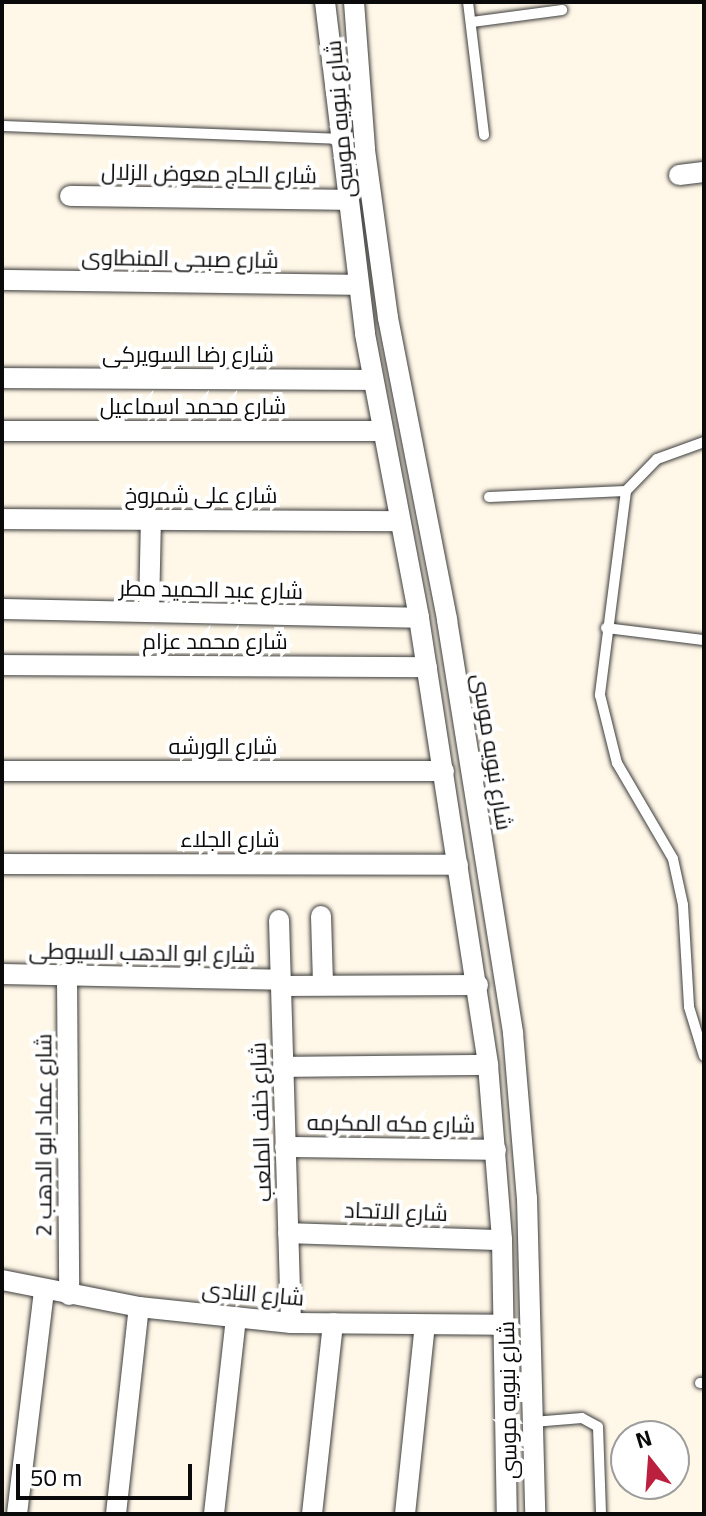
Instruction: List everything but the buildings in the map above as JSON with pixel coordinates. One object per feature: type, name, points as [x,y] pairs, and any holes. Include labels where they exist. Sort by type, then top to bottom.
[{"type":"street","name":"شارع نبويه موسى","points":[[325,2],[338,139],[358,285],[419,618],[488,1065],[502,1240],[507,1514]]},
{"type":"street","name":"شارع نبويه موسى","points":[[354,2],[365,150],[388,318],[447,620],[513,1033],[527,1198],[535,1514]]},
{"type":"street","points":[[679,175],[704,172]]},
{"type":"street","name":"شارع الحاج معوض الزلال","points":[[70,196],[346,200]]},
{"type":"street","name":"شارع صبحى المنطاوى","points":[[2,280],[358,285]]},
{"type":"street","name":"شارع رضا السويركى","points":[[2,378],[373,380]]},
{"type":"street","name":"شارع محمد اسماعيل","points":[[2,431],[383,431]]},
{"type":"street","name":"شارع على شمروخ","points":[[2,519],[400,521]]},
{"type":"street","points":[[149,612],[151,519]]},
{"type":"street","name":"شارع عبد الحميد مطر","points":[[2,609],[419,618]]},
{"type":"street","name":"شارع محمد عزام","points":[[2,665],[427,667]]},
{"type":"street","name":"شارع الورشه","points":[[2,771],[444,771]]},
{"type":"street","name":"شارع الجلاء","points":[[2,864],[458,865]]},
{"type":"street","points":[[321,916],[323,985]]},
{"type":"street","name":"شارع خلف الملعب","points":[[279,920],[291,1323]]},
{"type":"street","name":"شارع ابو الدهب السيوطى","points":[[2,974],[323,985],[478,985]]},
{"type":"street","name":"شارع عماد ابو الدهب 2","points":[[67,975],[69,1295]]},
{"type":"street","points":[[283,1067],[488,1065]]},
{"type":"street","name":"شارع مكه المكرمه","points":[[285,1147],[496,1150]]},
{"type":"street","name":"شارع الاتحاد","points":[[288,1233],[502,1240]]},
{"type":"street","name":"شارع النادى","points":[[2,1280],[139,1307],[291,1323],[504,1325]]},
{"type":"street","points":[[17,1514],[44,1290]]},
{"type":"street","points":[[116,1514],[139,1307]]},
{"type":"street","points":[[214,1514],[236,1317]]},
{"type":"street","points":[[312,1514],[333,1323]]},
{"type":"street","points":[[405,1514],[425,1325]]},
{"type":"lane","points":[[468,2],[472,22],[475,95],[484,135]]},
{"type":"lane","points":[[472,22],[562,10]]},
{"type":"lane","points":[[2,126],[338,139]]},
{"type":"lane","points":[[704,442],[657,459],[626,491],[600,670],[604,720],[617,763],[673,859],[683,905],[689,1007],[704,1056]]},
{"type":"lane","points":[[489,497],[626,491]]},
{"type":"lane","points":[[606,628],[704,640]]},
{"type":"lane","points":[[533,1422],[582,1418],[598,1427],[601,1514]]}]
